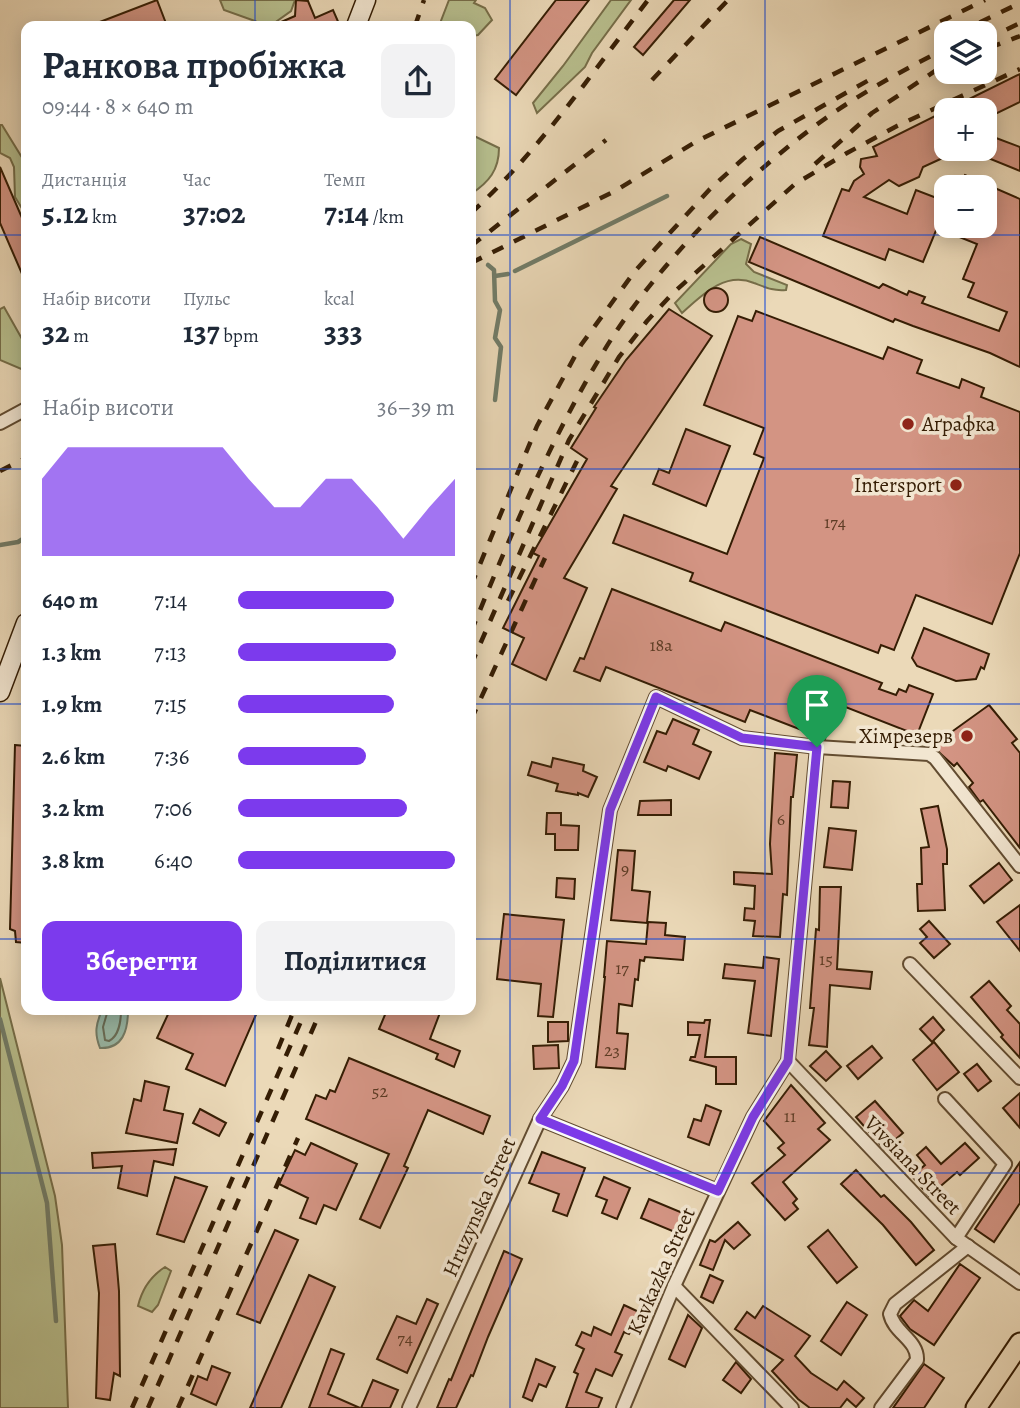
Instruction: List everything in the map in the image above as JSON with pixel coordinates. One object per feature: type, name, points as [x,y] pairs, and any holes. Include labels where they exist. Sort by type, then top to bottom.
[{"type":"main road","points":[[976,1408],[1020,1343]]},
{"type":"street","points":[[358,21],[366,0]]},
{"type":"street","points":[[0,423],[21,412]]},
{"type":"street","points":[[0,692],[21,636]]},
{"type":"street","name":"Hruzynska Street","points":[[409,1408],[540,1119],[562,1086],[574,1061],[610,810],[656,697],[742,738],[817,747]]},
{"type":"street","points":[[817,747],[929,754],[935,758],[1020,866]]},
{"type":"street","name":"Kavkazka Street","points":[[623,1408],[674,1286],[753,1117],[788,1061],[817,747]]},
{"type":"street","points":[[910,964],[1020,1078]]},
{"type":"street","name":"Vivsiana Street","points":[[788,1061],[956,1238],[1020,1283]]},
{"type":"street","points":[[945,1099],[1004,1164],[956,1238]]},
{"type":"street","points":[[540,1119],[718,1191]]},
{"type":"street","points":[[881,1408],[916,1360],[915,1347],[892,1324],[890,1314],[895,1304],[968,1246]]},
{"type":"street","points":[[674,1286],[792,1408]]},
{"type":"green space","points":[[220,0],[295,0],[291,11],[277,21],[255,21],[224,10]]},
{"type":"green space","points":[[449,0],[476,0],[474,3],[485,8],[492,20],[476,35],[476,21],[441,21]]},
{"type":"green space","points":[[611,0],[631,0],[592,53],[585,67],[537,113],[533,103]]},
{"type":"green space","points":[[2,125],[21,156],[21,207],[15,197],[14,167],[10,158],[0,153]]},
{"type":"green space","points":[[476,137],[499,148],[492,175],[476,190]]},
{"type":"green space","points":[[741,239],[751,244],[746,264],[754,272],[787,285],[786,290],[733,280],[715,287],[682,313],[675,303],[731,244]]},
{"type":"green space","points":[[4,307],[21,337],[21,369],[0,360],[0,309]]},
{"type":"green space","points":[[0,978],[55,1196],[62,1245],[68,1408],[0,1408]]},
{"type":"green space","points":[[165,1267],[171,1271],[158,1305],[152,1312],[138,1306],[148,1284],[155,1274]]},
{"type":"water","points":[[100,1015],[128,1015],[123,1037],[119,1042],[100,1048],[96,1029]]},
{"type":"building","points":[[157,0],[165,21],[102,21]]},
{"type":"building","points":[[296,0],[308,1],[315,18],[333,10],[338,21],[284,21],[295,16]]},
{"type":"building","points":[[556,0],[589,0],[516,95],[495,79]]},
{"type":"building","points":[[674,0],[690,0],[643,55],[634,47]]},
{"type":"building","points":[[1020,74],[1020,102],[997,113],[997,98],[971,98]]},
{"type":"building","points":[[934,116],[936,161],[923,167],[919,177],[899,186],[889,180],[864,197],[907,214],[916,190],[934,197],[934,235],[923,262],[889,249],[885,260],[823,236],[842,189],[849,191],[854,181],[864,174],[860,167],[861,159],[877,156],[873,147]]},
{"type":"building","points":[[997,138],[1020,147],[1020,171],[995,161]]},
{"type":"building","points":[[0,167],[21,215],[21,271],[0,223]]},
{"type":"building","points":[[997,189],[1020,199],[1020,367],[990,353],[895,319],[893,322],[749,262],[760,237],[879,288],[883,284],[907,295],[909,291],[925,297],[922,303],[999,331],[1007,312],[968,297],[974,283],[963,279],[977,244],[962,238],[997,238]]},
{"type":"building","points":[[716,288],[727,295],[728,300],[721,311],[716,312],[705,305],[704,300],[711,289]]},
{"type":"building","points":[[669,309],[712,336],[611,486],[617,489],[564,578],[587,588],[546,680],[512,664],[524,638],[503,628],[539,556],[533,553],[587,459],[571,448],[596,408],[594,407],[626,360]]},
{"type":"building","points":[[756,311],[883,359],[888,347],[922,360],[917,373],[959,388],[962,379],[984,388],[981,397],[1020,412],[1020,553],[992,624],[916,595],[894,650],[881,645],[878,653],[690,581],[693,573],[613,543],[624,515],[727,554],[764,458],[754,454],[764,428],[704,405],[738,316],[752,321]]},
{"type":"building","points":[[686,429],[730,446],[706,506],[653,484],[659,469],[669,473]]},
{"type":"building","points":[[612,589],[721,631],[725,622],[882,683],[879,689],[896,695],[899,689],[906,692],[909,685],[933,694],[917,735],[838,704],[825,739],[750,710],[745,722],[606,667],[600,681],[574,671],[580,658],[584,659]]},
{"type":"building","points":[[924,628],[989,654],[984,669],[981,667],[976,679],[956,681],[917,666],[912,658]]},
{"type":"building","points":[[989,705],[1017,739],[1012,743],[1020,753],[1020,848],[983,800],[980,802],[969,787],[973,783],[957,763],[954,766],[932,746]]},
{"type":"building","points":[[673,719],[699,730],[693,744],[711,752],[699,779],[668,766],[666,771],[644,762],[657,731],[666,734]]},
{"type":"building","points":[[15,745],[21,746],[21,942],[16,942],[15,931],[10,929]]},
{"type":"building","points":[[775,753],[797,755],[791,797],[787,895],[783,894],[780,937],[753,936],[755,921],[744,920],[745,908],[754,909],[755,886],[734,884],[734,872],[772,874],[770,844]]},
{"type":"building","points":[[553,758],[584,765],[583,771],[597,777],[588,797],[556,791],[558,784],[528,775],[532,762],[551,767]]},
{"type":"building","points":[[833,781],[850,782],[848,808],[831,807]]},
{"type":"building","points":[[671,800],[671,815],[638,815],[640,801]]},
{"type":"building","points":[[938,806],[947,849],[947,864],[943,864],[945,910],[918,911],[917,884],[922,884],[921,848],[929,847],[921,809]]},
{"type":"building","points":[[547,813],[561,813],[561,825],[579,826],[578,850],[555,850],[555,834],[546,834]]},
{"type":"building","points":[[829,828],[856,831],[852,870],[824,867]]},
{"type":"building","points":[[618,850],[635,851],[632,890],[650,892],[647,923],[611,920]]},
{"type":"building","points":[[999,863],[1012,880],[984,903],[970,886]]},
{"type":"building","points":[[557,878],[575,879],[574,899],[556,897]]},
{"type":"building","points":[[820,887],[841,887],[837,969],[872,972],[870,989],[830,985],[827,1047],[809,1045],[814,1008],[810,1008],[816,929],[819,930]]},
{"type":"building","points":[[1020,905],[1020,951],[997,922]]},
{"type":"building","points":[[504,914],[564,920],[553,1017],[538,1016],[541,984],[497,979]]},
{"type":"building","points":[[929,921],[950,944],[934,958],[920,943],[927,937],[920,929]]},
{"type":"building","points":[[648,922],[666,923],[665,935],[685,937],[683,960],[645,957],[644,961],[640,960],[632,1006],[619,1004],[617,1033],[628,1034],[625,1069],[596,1067],[607,941],[646,944]]},
{"type":"building","points":[[764,957],[779,959],[771,1036],[748,1033],[755,981],[723,978],[725,964],[763,968]]},
{"type":"building","points":[[989,981],[1011,1006],[1007,1010],[1020,1024],[1020,1058],[971,997]]},
{"type":"building","points":[[168,1015],[256,1015],[225,1086],[186,1069],[193,1054],[157,1038]]},
{"type":"building","points":[[385,1015],[439,1015],[430,1039],[460,1051],[454,1067],[436,1059],[438,1054],[379,1029]]},
{"type":"building","points":[[933,1017],[944,1030],[932,1042],[920,1029]]},
{"type":"building","points":[[705,1020],[710,1020],[705,1057],[736,1057],[736,1084],[716,1084],[716,1067],[690,1060],[695,1057],[700,1035],[688,1035],[688,1022],[704,1023]]},
{"type":"building","points":[[548,1022],[568,1022],[568,1041],[548,1042]]},
{"type":"building","points":[[934,1042],[959,1072],[937,1090],[913,1060]]},
{"type":"building","points":[[558,1045],[559,1068],[534,1069],[533,1046]]},
{"type":"building","points":[[872,1046],[882,1058],[858,1079],[847,1066]]},
{"type":"building","points":[[826,1051],[841,1067],[826,1081],[810,1066]]},
{"type":"building","points":[[349,1058],[490,1116],[483,1134],[428,1110],[404,1166],[408,1168],[380,1228],[360,1219],[389,1154],[306,1119],[316,1095],[326,1099],[330,1090],[335,1092]]},
{"type":"building","points":[[977,1064],[991,1081],[978,1091],[964,1074]]},
{"type":"building","points":[[145,1081],[169,1087],[164,1110],[183,1114],[177,1143],[126,1133],[134,1099],[141,1101]]},
{"type":"building","points":[[791,1085],[825,1123],[818,1129],[830,1140],[783,1182],[797,1199],[793,1203],[798,1209],[785,1220],[752,1183],[785,1155],[778,1148],[784,1143],[764,1121]]},
{"type":"building","points":[[1020,1093],[1020,1128],[1003,1108]]},
{"type":"building","points":[[875,1101],[903,1133],[884,1149],[856,1117]]},
{"type":"building","points":[[706,1105],[721,1111],[709,1145],[688,1137],[694,1119],[701,1121]]},
{"type":"building","points":[[200,1109],[226,1123],[219,1136],[193,1123]]},
{"type":"building","points":[[311,1143],[357,1164],[336,1210],[324,1205],[316,1224],[300,1218],[308,1198],[279,1184],[295,1150],[305,1155]]},
{"type":"building","points":[[965,1143],[979,1158],[960,1175],[957,1172],[929,1196],[912,1176],[925,1165],[917,1155],[926,1147],[941,1164]]},
{"type":"building","points":[[176,1149],[173,1165],[154,1161],[147,1196],[118,1188],[122,1166],[93,1168],[92,1153]]},
{"type":"building","points":[[542,1152],[585,1168],[567,1216],[553,1211],[559,1194],[529,1183]]},
{"type":"building","points":[[1020,1162],[1020,1203],[994,1242],[975,1229]]},
{"type":"building","points":[[856,1170],[881,1197],[884,1195],[911,1222],[934,1250],[916,1265],[883,1225],[841,1184]]},
{"type":"building","points":[[175,1177],[207,1187],[184,1242],[157,1234]]},
{"type":"building","points":[[604,1177],[630,1188],[617,1219],[602,1213],[607,1200],[596,1196]]},
{"type":"building","points":[[649,1199],[690,1216],[682,1235],[641,1218]]},
{"type":"building","points":[[738,1222],[750,1235],[734,1249],[725,1240],[713,1270],[700,1265],[710,1240],[715,1242]]},
{"type":"building","points":[[275,1230],[298,1240],[260,1323],[237,1314]]},
{"type":"building","points":[[828,1230],[857,1267],[837,1283],[808,1247]]},
{"type":"building","points":[[115,1244],[119,1291],[120,1376],[114,1373],[110,1400],[96,1398],[99,1293],[93,1246]]},
{"type":"building","points":[[504,1251],[522,1259],[473,1376],[471,1375],[456,1408],[437,1408],[449,1379],[451,1380]]},
{"type":"building","points":[[960,1264],[980,1278],[934,1345],[910,1329],[900,1316],[914,1300],[928,1311]]},
{"type":"building","points":[[309,1275],[335,1287],[281,1408],[250,1408]]},
{"type":"building","points":[[710,1275],[723,1281],[713,1303],[701,1297]]},
{"type":"building","points":[[427,1299],[438,1304],[407,1373],[377,1359],[397,1316],[416,1324]]},
{"type":"building","points":[[847,1302],[867,1315],[841,1355],[821,1341]]},
{"type":"building","points":[[624,1305],[639,1312],[629,1334],[624,1332],[615,1352],[622,1355],[612,1376],[596,1369],[586,1392],[602,1398],[598,1408],[566,1408],[578,1374],[574,1372],[584,1349],[576,1345],[582,1332],[591,1336],[594,1327],[611,1335]]},
{"type":"building","points":[[763,1306],[810,1336],[795,1356],[811,1373],[837,1390],[844,1381],[864,1398],[856,1407],[847,1399],[840,1408],[810,1408],[772,1371],[783,1360],[735,1329],[747,1312],[755,1318]]},
{"type":"building","points":[[688,1315],[702,1328],[685,1367],[669,1359]]},
{"type":"building","points":[[331,1349],[344,1354],[328,1394],[360,1408],[309,1408]]},
{"type":"building","points":[[536,1359],[555,1367],[546,1387],[539,1384],[532,1401],[523,1397]]},
{"type":"building","points":[[736,1362],[751,1379],[741,1393],[723,1380]]},
{"type":"building","points":[[924,1364],[944,1378],[924,1408],[893,1408]]},
{"type":"building","points":[[212,1366],[230,1373],[216,1405],[191,1394],[198,1376],[207,1380]]},
{"type":"building","points":[[373,1380],[398,1390],[390,1408],[361,1408]]},
{"type":"waterway","points":[[515,271],[667,196]]},
{"type":"waterway","points":[[488,265],[494,270],[495,301],[500,310],[495,338],[501,347],[495,400]]},
{"type":"waterway","points":[[495,276],[508,274]]},
{"type":"waterway","points":[[0,545],[21,540]]},
{"type":"waterway","points":[[0,1019],[47,1203],[56,1321]]},
{"type":"railway","points":[[417,21],[424,0]]},
{"type":"railway","points":[[476,208],[542,138],[648,0]]},
{"type":"railway","points":[[652,80],[728,0]]},
{"type":"railway","points":[[476,260],[615,191],[697,141],[985,0]]},
{"type":"railway","points":[[983,21],[1020,3]]},
{"type":"railway","points":[[997,34],[1020,23]]},
{"type":"railway","points":[[997,45],[1020,36]]},
{"type":"railway","points":[[476,620],[516,525],[565,421],[602,354],[649,287],[707,221],[804,134],[863,94],[934,55]]},
{"type":"railway","points":[[476,654],[569,440],[619,357],[673,293],[795,184],[897,126],[1020,69]]},
{"type":"railway","points":[[815,164],[872,113],[934,72]]},
{"type":"railway","points":[[476,574],[537,426],[581,345],[635,271],[710,189],[743,159],[778,131],[869,80]]},
{"type":"railway","points":[[476,242],[606,140]]},
{"type":"railway","points":[[508,601],[579,457]]},
{"type":"railway","points":[[0,471],[21,460]]},
{"type":"railway","points":[[476,709],[545,558]]},
{"type":"railway","points":[[278,1049],[292,1015]]},
{"type":"railway","points":[[132,1408],[304,1015]]},
{"type":"railway","points":[[148,1408],[319,1015]]},
{"type":"railway","points":[[178,1408],[298,1138]]},
{"type":"place","name":"Аґрафка","points":[[908,424]]},
{"type":"place","name":"Intersport","points":[[956,485]]},
{"type":"place","name":"Хімрезерв","points":[[967,736]]},
{"type":"route","points":[[656,697],[742,738],[817,747],[788,1061],[753,1117],[718,1191],[540,1119],[562,1086],[574,1061],[610,810],[656,697]]}]
